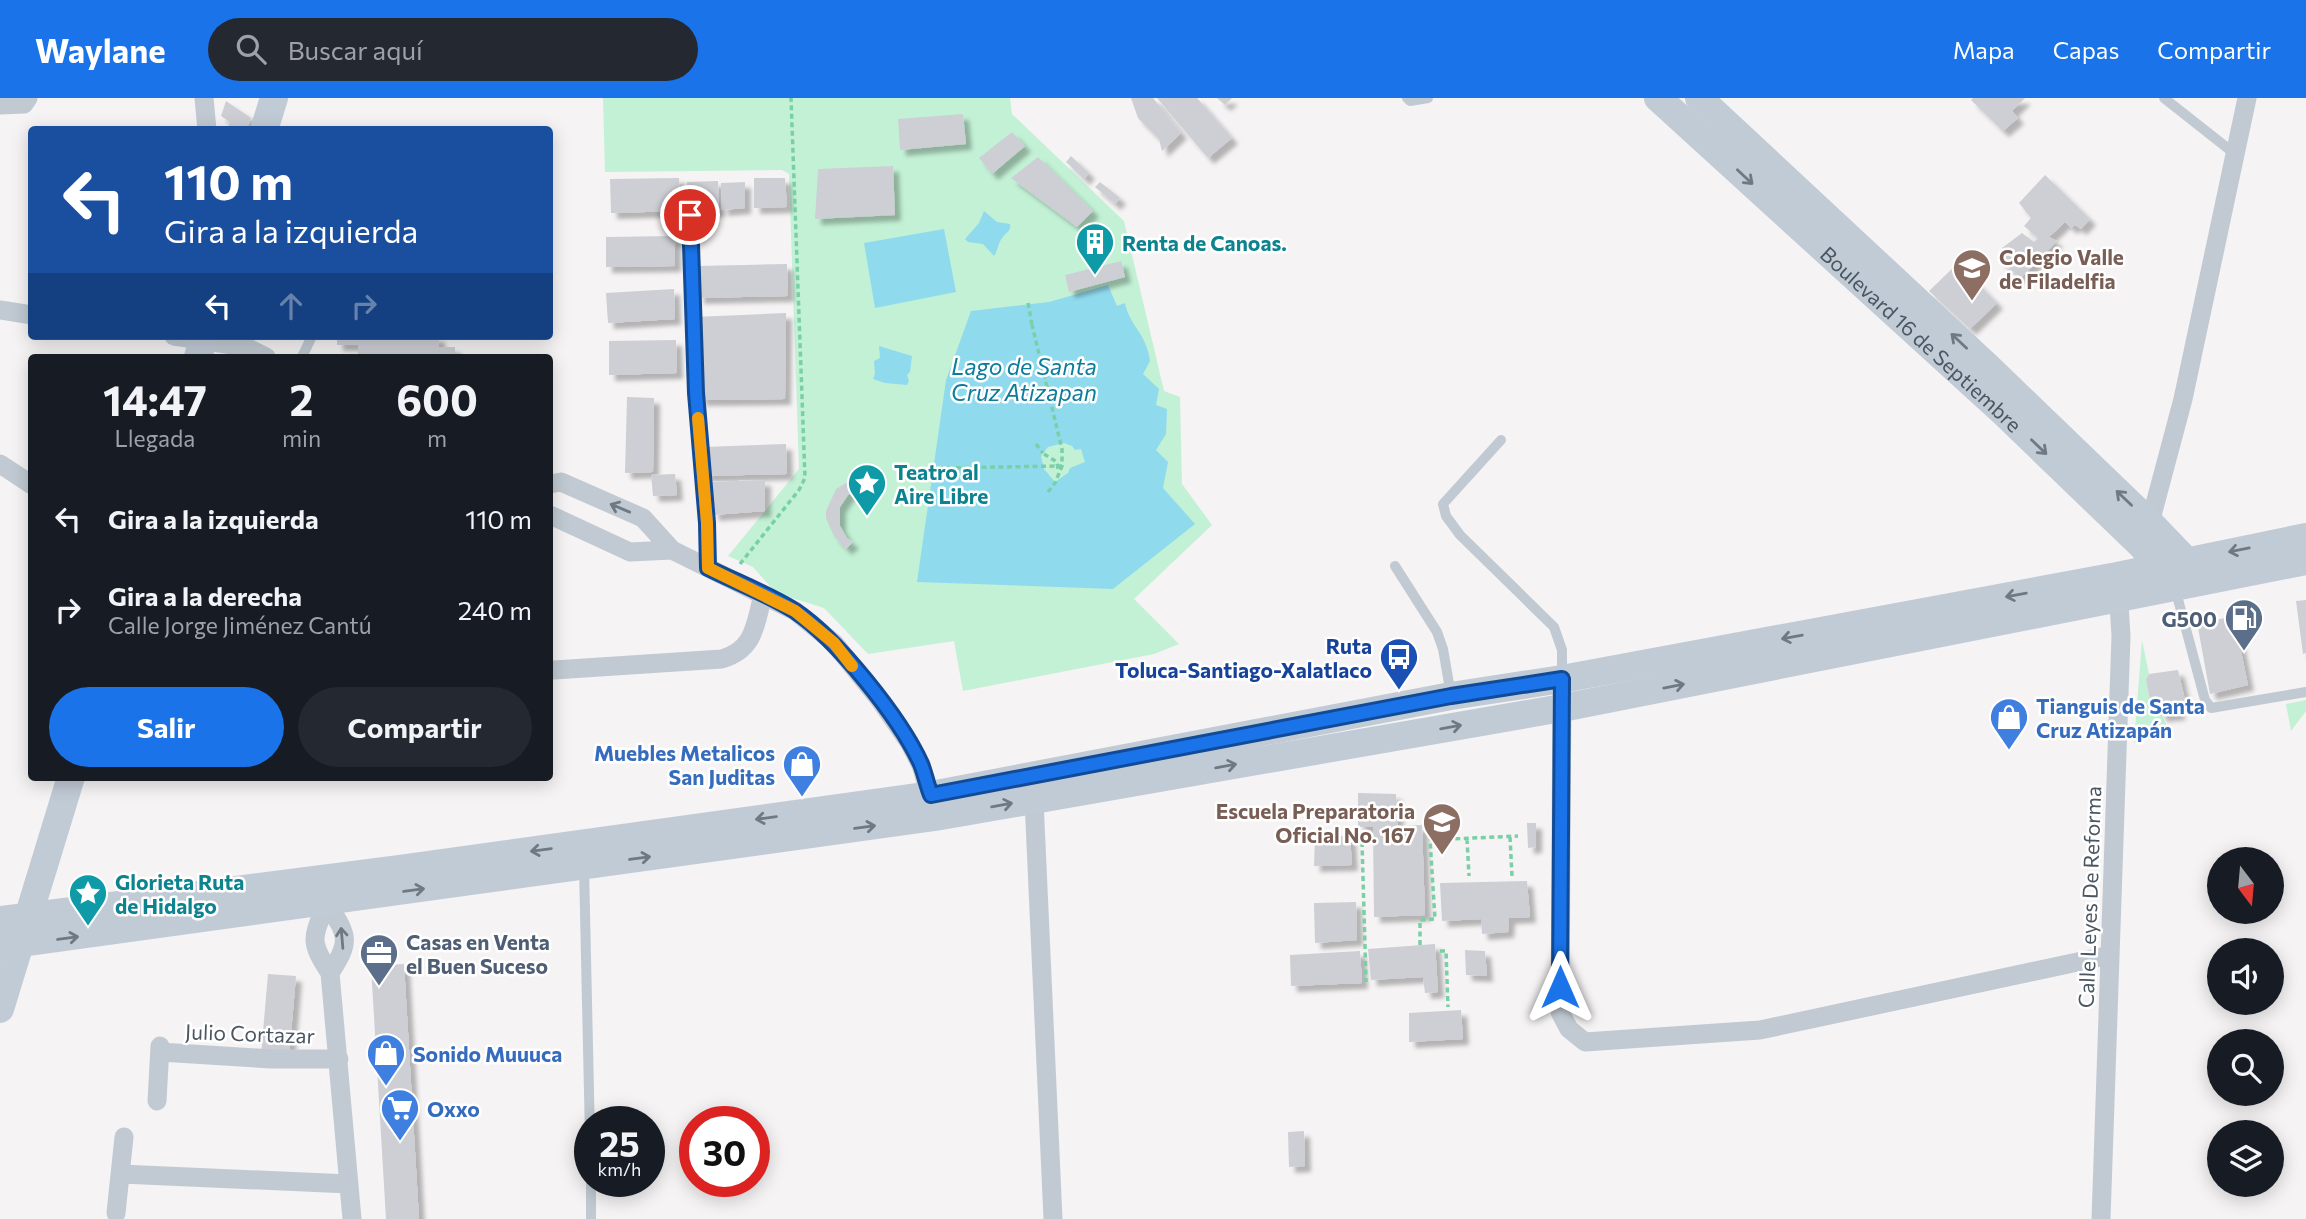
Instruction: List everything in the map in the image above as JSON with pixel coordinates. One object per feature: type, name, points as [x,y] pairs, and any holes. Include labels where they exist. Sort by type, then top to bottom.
[{"type":"main road","points":[[265,126],[274,98]]},
{"type":"main road","name":"Boulevard 16 de Septiembre","points":[[1658,98],[1720,136],[2011,405],[2157,556],[2197,571]]},
{"type":"main road","name":"Boulevard 16 de Septiembre","points":[[1699,98],[1720,136]]},
{"type":"main road","points":[[2197,571],[2306,537]]},
{"type":"main road","points":[[14,919],[400,869],[933,806],[1034,800],[1562,708],[2118,588],[2157,556],[2197,571],[2306,561]]},
{"type":"main road","points":[[9,945],[584,866],[933,806],[1451,696],[2118,588]]},
{"type":"main road","points":[[0,1010],[14,919],[69,781]]},
{"type":"street","points":[[0,106],[24,104],[28,98]]},
{"type":"street","points":[[205,98],[207,126]]},
{"type":"street","points":[[2157,556],[2183,399],[2247,98]]},
{"type":"street","points":[[0,310],[28,314]]},
{"type":"street","points":[[202,344],[246,347],[260,354]]},
{"type":"street","points":[[0,464],[28,482]]},
{"type":"street","points":[[555,483],[643,518],[671,550],[795,611],[834,643],[880,700],[909,743],[921,765],[933,806]]},
{"type":"street","points":[[553,516],[630,552],[671,550]]},
{"type":"street","name":"Calle Leyes De Reforma","points":[[2101,1219],[2121,636],[2118,588]]},
{"type":"street","points":[[554,670],[722,659],[732,656],[741,652],[748,643],[763,595]]},
{"type":"street","points":[[1562,679],[1560,1012],[1569,1029],[1585,1042],[1760,1030],[2110,956]]},
{"type":"street","points":[[1034,800],[1053,1219]]},
{"type":"street","points":[[352,1219],[330,973],[316,952],[315,933],[327,903],[358,886],[400,869]]},
{"type":"street","points":[[253,888],[297,894],[327,903],[343,929],[344,942],[343,952],[330,973]]},
{"type":"street","name":"Julio Cortazar","points":[[157,1101],[160,1049],[272,1059],[339,1059]]},
{"type":"street","points":[[116,1213],[124,1137]]},
{"type":"street","points":[[121,1174],[349,1184]]},
{"type":"lane","points":[[1407,98],[1410,101],[1428,98]]},
{"type":"lane","points":[[2164,98],[2235,154]]},
{"type":"lane","points":[[690,215],[696,393],[708,568]]},
{"type":"lane","points":[[1501,440],[1443,504],[1446,516],[1460,535],[1554,627],[1562,650],[1562,679]]},
{"type":"lane","points":[[2157,556],[2205,700],[2211,709],[2306,692]]},
{"type":"lane","points":[[1395,566],[1437,632],[1443,649],[1451,696]]},
{"type":"lane","points":[[584,866],[589,1106]]},
{"type":"lane","points":[[591,1197],[592,1219]]},
{"type":"path","points":[[729,578],[799,490],[804,478],[791,98]]},
{"type":"path","points":[[1028,303],[1062,449],[1062,466],[1048,492]]},
{"type":"path","points":[[1036,444],[1044,454],[1057,462],[1058,472]]},
{"type":"path","points":[[926,470],[1062,466]]},
{"type":"path","points":[[1420,945],[1420,920],[1435,919],[1430,840],[1518,836]]},
{"type":"path","points":[[1510,837],[1512,876]]},
{"type":"path","points":[[1467,839],[1469,876]]},
{"type":"path","points":[[1362,842],[1366,982]]},
{"type":"path","points":[[1440,951],[1446,951],[1448,1007]]},
{"type":"green space","points":[[603,98],[1010,98],[1012,114],[1124,221],[1164,391],[1180,397],[1182,484],[1212,525],[1134,599],[1179,644],[1154,654],[963,691],[954,641],[868,654],[824,608],[776,593],[753,567],[728,556],[799,469],[789,174],[782,170],[605,172]]},
{"type":"green space","points":[[2142,640],[2149,674],[2146,679],[2151,706],[2158,706],[2170,734],[2134,743]]},
{"type":"green space","points":[[2306,700],[2306,711],[2291,731],[2286,704]]},
{"type":"water","points":[[984,211],[997,222],[1010,224],[994,256],[983,244],[965,239],[979,223]]},
{"type":"water","points":[[944,229],[956,292],[875,308],[864,243]]},
{"type":"water","name":"Lago de Santa Cruz Atizapan","points":[[1108,285],[1117,306],[1125,303],[1148,352],[1150,361],[1143,374],[1159,389],[1156,405],[1167,409],[1166,434],[1156,450],[1168,462],[1163,488],[1195,524],[1113,589],[917,582],[946,380],[971,311],[1049,302]],"holes":[[[1064,443],[1075,450],[1081,449],[1085,462],[1070,468],[1068,473],[1055,482],[1044,469],[1041,456],[1048,447]]]},
{"type":"water","points":[[879,346],[912,356],[907,385],[873,379],[874,361],[880,358]]},
{"type":"building","points":[[1131,98],[1153,98],[1181,133],[1162,151],[1159,139],[1138,118]]},
{"type":"building","points":[[1157,98],[1197,98],[1232,138],[1208,158]]},
{"type":"building","points":[[1217,98],[1232,98],[1225,105]]},
{"type":"building","points":[[2025,98],[2012,111],[2018,118],[2003,131],[1971,100]]},
{"type":"building","points":[[226,101],[251,118],[248,126],[228,126],[230,122],[221,116]]},
{"type":"building","points":[[963,114],[966,144],[900,150],[898,119]]},
{"type":"building","points":[[1012,132],[1025,146],[992,174],[979,158]]},
{"type":"building","points":[[1071,156],[1089,173],[1084,179],[1066,162]]},
{"type":"building","points":[[1038,157],[1093,211],[1077,227],[1011,178]]},
{"type":"building","points":[[893,166],[895,215],[815,219],[818,169]]},
{"type":"building","points":[[2045,175],[2090,219],[2081,229],[2075,225],[2071,228],[2065,222],[2049,237],[2057,241],[2021,278],[1999,260],[2006,253],[2002,248],[2022,233],[2034,242],[2038,238],[2024,226],[2031,218],[2019,203]]},
{"type":"building","points":[[679,178],[681,211],[611,213],[610,179]]},
{"type":"building","points":[[754,178],[785,178],[787,207],[754,208]]},
{"type":"building","points":[[718,181],[719,211],[687,211],[687,182]]},
{"type":"building","points":[[745,182],[745,208],[722,210],[721,183]]},
{"type":"building","points":[[1100,182],[1120,198],[1115,204],[1095,187]]},
{"type":"building","points":[[675,236],[675,266],[606,267],[606,237]]},
{"type":"building","name":"Renta de Canoas.","points":[[1121,261],[1125,277],[1069,292],[1065,275]]},
{"type":"building","points":[[1958,263],[1997,303],[1970,329],[1929,291]]},
{"type":"building","points":[[787,264],[788,296],[698,298],[698,266]]},
{"type":"building","points":[[674,289],[675,319],[608,323],[606,293]]},
{"type":"building","points":[[786,313],[785,399],[700,400],[694,317]]},
{"type":"building","points":[[337,340],[439,340],[439,347],[455,347],[455,354],[358,354],[358,345],[337,345]]},
{"type":"building","points":[[676,340],[677,373],[609,375],[609,341]]},
{"type":"building","points":[[627,397],[654,398],[653,472],[625,473]]},
{"type":"building","points":[[786,444],[787,474],[705,476],[704,447]]},
{"type":"building","points":[[675,474],[677,495],[653,496],[651,475]]},
{"type":"building","points":[[865,475],[868,487],[848,495],[840,507],[840,526],[847,538],[853,542],[846,549],[834,536],[826,518],[826,511],[836,489],[856,477]]},
{"type":"building","points":[[765,480],[765,511],[713,515],[711,482]]},
{"type":"building","points":[[2306,600],[2306,653],[2303,654],[2296,601]]},
{"type":"building","points":[[2234,617],[2248,685],[2210,694],[2197,622]]},
{"type":"building","points":[[2178,670],[2186,704],[2176,704],[2180,714],[2161,716],[2158,706],[2151,706],[2146,679],[2149,674]]},
{"type":"building","points":[[1358,793],[1396,794],[1398,826],[1422,825],[1425,915],[1374,917],[1373,827],[1358,827]]},
{"type":"building","points":[[1527,823],[1536,823],[1536,847],[1528,848]]},
{"type":"building","points":[[1350,836],[1352,865],[1314,866],[1315,837]]},
{"type":"building","points":[[1527,881],[1530,917],[1509,918],[1508,932],[1482,934],[1481,919],[1442,921],[1440,883]]},
{"type":"building","points":[[1356,902],[1357,940],[1315,943],[1314,903]]},
{"type":"building","points":[[1435,944],[1438,992],[1425,993],[1423,977],[1371,980],[1368,949]]},
{"type":"building","points":[[1465,950],[1485,951],[1487,976],[1466,975]]},
{"type":"building","points":[[1360,951],[1362,983],[1291,986],[1290,955]]},
{"type":"building","points":[[404,964],[419,1219],[386,1219],[371,966]]},
{"type":"building","points":[[268,974],[296,976],[289,1057],[261,1055]]},
{"type":"building","points":[[1461,1010],[1463,1039],[1409,1042],[1409,1013]]},
{"type":"building","points":[[1304,1131],[1305,1166],[1289,1167],[1288,1132]]},
{"type":"slow traffic","points":[[698,418],[708,568],[795,611],[834,643],[852,666]]},
{"type":"place","name":"Renta de Canoas.","points":[[1095,276]]},
{"type":"place","name":"Colegio Valle de Filadelfia","points":[[1972,302]]},
{"type":"place","name":"Teatro al Aire Libre","points":[[867,517]]},
{"type":"place","name":"G500","points":[[2244,652]]},
{"type":"place","name":"Ruta Toluca-Santiago-Xalatlaco","points":[[1399,691]]},
{"type":"place","name":"Tianguis de Santa Cruz Atizapán","points":[[2009,751]]},
{"type":"place","name":"Muebles Metalicos San Juditas","points":[[802,798]]},
{"type":"place","name":"Escuela Preparatoria Oficial No. 167","points":[[1442,856]]},
{"type":"place","name":"Glorieta Ruta de Hidalgo","points":[[88,927]]},
{"type":"place","name":"Casas en Venta el Buen Suceso","points":[[379,987]]},
{"type":"place","name":"Sonido Muuuca","points":[[386,1087]]},
{"type":"place","name":"Oxxo","points":[[400,1142]]},
{"type":"route","points":[[690,215],[696,393],[708,568],[795,611],[834,643],[880,700],[909,743],[921,765],[931,795],[1451,696],[1562,679],[1560,987]]}]
